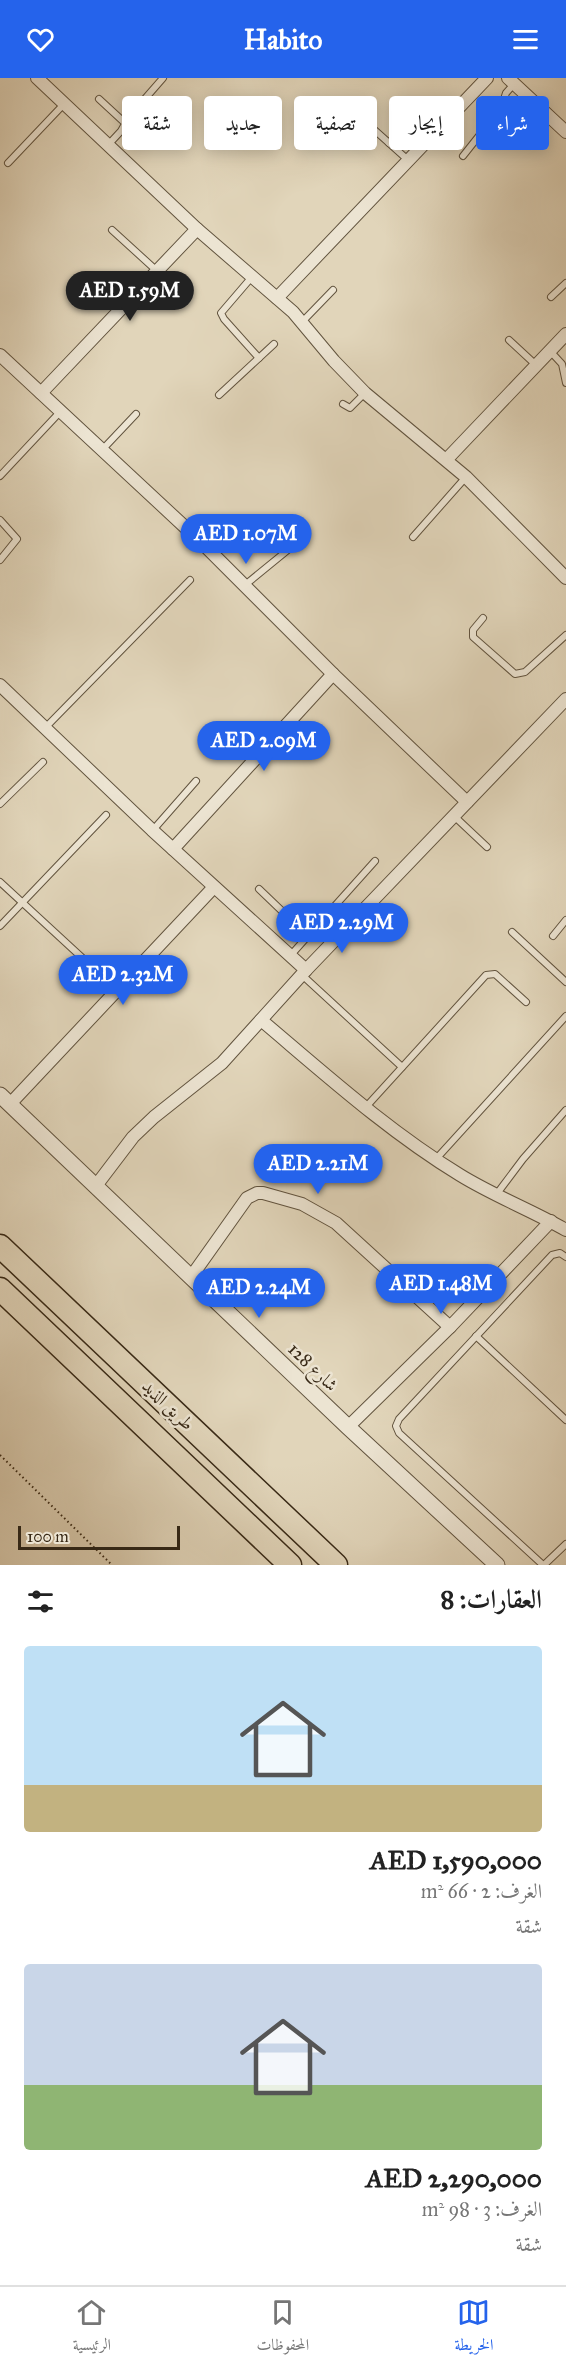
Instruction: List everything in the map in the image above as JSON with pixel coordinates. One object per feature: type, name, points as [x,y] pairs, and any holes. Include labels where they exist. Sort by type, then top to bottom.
[{"type":"highway","name":"طريق الذيد","points":[[0,1246],[336,1565]]},
{"type":"highway","name":"طريق الذيد","points":[[0,1289],[290,1565]]},
{"type":"street","points":[[36,78],[197,230],[251,278],[278,298],[302,322],[334,362],[365,393],[447,459],[566,578]]},
{"type":"street","points":[[278,298],[487,78]]},
{"type":"street","points":[[511,81],[566,132]]},
{"type":"street","points":[[41,393],[197,230]]},
{"type":"street","points":[[447,459],[566,334]]},
{"type":"street","points":[[0,355],[245,585],[333,674],[467,802]]},
{"type":"street","points":[[173,849],[333,674]]},
{"type":"street","points":[[0,685],[152,830],[290,956],[304,972]]},
{"type":"street","points":[[95,1187],[133,1137],[154,1117],[222,1063],[304,972],[566,699]]},
{"type":"street","points":[[5,1100],[214,887]]},
{"type":"street","points":[[261,1020],[365,1108],[435,1160],[495,1196],[566,1230]]},
{"type":"street","name":"شارع 128","points":[[5,1100],[348,1427],[497,1565]]},
{"type":"street","points":[[191,1277],[247,1198],[263,1193],[302,1204],[336,1223],[450,1327]]},
{"type":"street","points":[[348,1427],[450,1327],[551,1221]]},
{"type":"lane","points":[[148,96],[163,78]]},
{"type":"lane","points":[[463,156],[501,108],[511,81]]},
{"type":"lane","points":[[99,99],[122,120]]},
{"type":"lane","points":[[8,163],[64,104]]},
{"type":"lane","points":[[108,145],[122,129]]},
{"type":"lane","points":[[377,132],[389,143]]},
{"type":"lane","points":[[397,150],[408,160]]},
{"type":"lane","points":[[112,230],[157,271]]},
{"type":"lane","points":[[251,278],[222,313],[224,319],[259,358]]},
{"type":"lane","points":[[551,297],[566,283]]},
{"type":"lane","points":[[302,322],[333,290]]},
{"type":"lane","points":[[509,340],[536,365]]},
{"type":"lane","points":[[219,395],[274,344]]},
{"type":"lane","points":[[550,351],[564,368],[566,383]]},
{"type":"lane","points":[[343,404],[350,408],[365,393]]},
{"type":"lane","points":[[0,476],[60,412]]},
{"type":"lane","points":[[102,450],[136,414]]},
{"type":"lane","points":[[413,537],[466,477]]},
{"type":"lane","points":[[0,520],[17,539],[0,560]]},
{"type":"lane","points":[[245,585],[294,544]]},
{"type":"lane","points":[[44,728],[190,580]]},
{"type":"lane","points":[[483,618],[473,630],[473,637],[515,674],[525,672],[566,635]]},
{"type":"lane","points":[[0,804],[43,762]]},
{"type":"lane","points":[[152,830],[196,782]]},
{"type":"lane","points":[[0,926],[106,815]]},
{"type":"lane","points":[[454,816],[487,847]]},
{"type":"lane","points":[[290,956],[375,861]]},
{"type":"lane","points":[[0,882],[102,976]]},
{"type":"lane","points":[[259,889],[308,936]]},
{"type":"lane","points":[[553,936],[566,920]]},
{"type":"lane","points":[[512,932],[566,982]]},
{"type":"lane","points":[[304,972],[402,1067]]},
{"type":"lane","points":[[365,1108],[486,975],[495,974],[526,1002]]},
{"type":"lane","points":[[435,1160],[566,1016]]},
{"type":"lane","points":[[495,1196],[523,1159],[566,1110]]},
{"type":"lane","points":[[566,1257],[560,1253],[554,1253],[396,1422],[397,1430],[543,1565],[566,1544]]},
{"type":"lane","points":[[476,1336],[566,1420]]},
{"type":"path","points":[[0,1455],[112,1565]]}]
